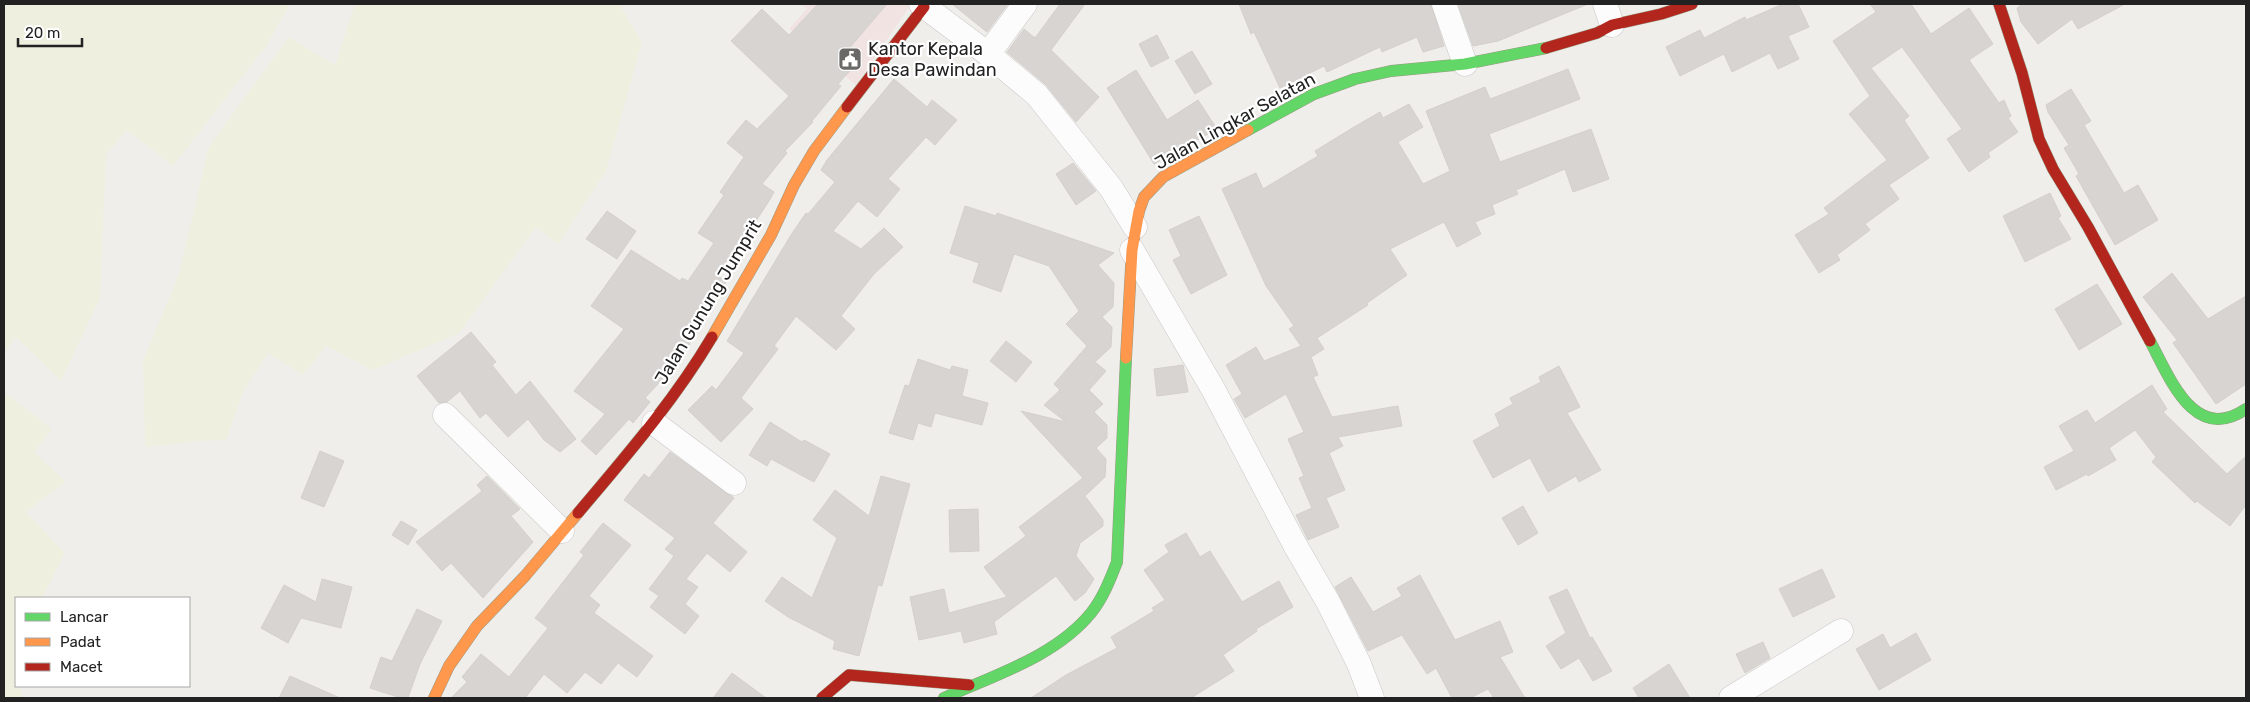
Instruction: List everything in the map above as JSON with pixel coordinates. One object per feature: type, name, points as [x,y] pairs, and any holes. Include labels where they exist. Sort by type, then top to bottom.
[{"type":"street","points":[[988,54],[1025,4]]},
{"type":"street","points":[[1444,4],[1464,64]]},
{"type":"street","name":"Jalan Lingkar Selatan","points":[[944,698],[974,692],[1063,639],[1088,615],[1105,592],[1117,562],[1134,238],[1144,198],[1163,177],[1314,94],[1355,79],[1391,71],[1464,64],[1563,44],[1597,33],[1609,14],[1661,14],[1692,4]]},
{"type":"street","points":[[1999,4],[2022,72],[2039,138],[2053,168],[2088,227],[2178,394],[2199,415],[2208,419],[2225,421],[2236,418],[2246,409]]},
{"type":"street","points":[[923,5],[988,54],[1037,95],[1111,188],[1134,238],[1295,545],[1328,602],[1359,664],[1372,698]]},
{"type":"street","name":"Jalan Gunung Jumprit","points":[[434,698],[449,666],[478,626],[525,576],[654,422],[693,369],[771,235],[794,185],[814,151],[923,5]]},
{"type":"street","points":[[445,415],[562,530]]},
{"type":"street","points":[[654,422],[734,484]]},
{"type":"street","points":[[1731,698],[1841,631]]},
{"type":"street","points":[[822,698],[849,675],[974,692]]},
{"type":"shaded area","name":"Kantor Kepala Desa Pawindan","points":[[802,4],[911,4],[856,85],[789,29],[807,9]]},
{"type":"green space","points":[[4,4],[290,4],[266,46],[173,166],[127,130],[106,154],[100,298],[61,381],[16,337],[4,352]]},
{"type":"green space","points":[[355,4],[619,4],[642,42],[606,171],[558,244],[536,227],[459,333],[373,370],[326,346],[303,375],[268,353],[243,392],[226,440],[197,441],[145,447],[143,361],[179,274],[209,146],[289,37],[335,65]]},
{"type":"green space","points":[[4,392],[52,429],[34,452],[66,482],[26,512],[65,553],[43,597],[15,597],[15,687],[19,687],[23,698],[4,698]]},
{"type":"building","points":[[818,4],[887,4],[846,52],[858,62],[838,84],[841,86],[813,122],[785,151],[787,153],[762,184],[774,192],[754,224],[757,227],[743,246],[739,243],[717,275],[726,282],[680,360],[645,398],[650,402],[633,423],[629,419],[596,455],[581,441],[605,414],[574,391],[624,329],[591,306],[631,250],[680,281],[682,278],[688,281],[714,243],[698,233],[724,195],[720,192],[744,157],[727,143],[746,120],[757,129],[789,96],[731,41],[762,9],[789,35]]},
{"type":"building","points":[[952,4],[1008,4],[987,32]]},
{"type":"building","points":[[1060,4],[1085,4],[1051,50],[1099,97],[1076,122],[1046,85],[1007,52],[1024,29],[1035,38]]},
{"type":"building","points":[[1239,4],[1431,4],[1444,46],[1423,52],[1417,37],[1382,52],[1380,47],[1327,72],[1324,66],[1280,88],[1254,32],[1251,34]]},
{"type":"building","points":[[1458,4],[1588,4],[1498,41],[1473,46]]},
{"type":"building","points":[[1783,4],[1798,4],[1809,27],[1788,36],[1799,59],[1778,69],[1770,53],[1732,72],[1724,54],[1680,76],[1666,47],[1700,30],[1704,38],[1745,17],[1746,20]]},
{"type":"building","points":[[1870,4],[1911,4],[1931,34],[1969,8],[1993,44],[1969,60],[1999,103],[2004,100],[2011,116],[2008,118],[2018,132],[1988,153],[1990,157],[1969,172],[1947,139],[1962,129],[1902,47],[1871,68],[1909,116],[1904,120],[1929,158],[1889,185],[1899,199],[1865,224],[1870,230],[1837,255],[1840,260],[1819,273],[1795,235],[1829,214],[1824,208],[1887,160],[1849,114],[1870,96],[1833,41],[1876,12]]},
{"type":"building","points":[[2023,4],[2125,4],[2078,29],[2072,19],[2038,44],[2021,22],[2017,8]]},
{"type":"building","points":[[1157,35],[1169,58],[1151,67],[1139,44]]},
{"type":"building","points":[[1192,51],[1212,84],[1195,94],[1175,61]]},
{"type":"building","points":[[1568,69],[1580,99],[1489,134],[1500,162],[1591,129],[1609,179],[1573,192],[1565,169],[1516,190],[1518,194],[1492,205],[1495,214],[1475,222],[1481,234],[1457,247],[1444,222],[1390,249],[1407,275],[1367,303],[1368,305],[1317,338],[1324,349],[1311,357],[1318,375],[1313,377],[1332,417],[1398,406],[1402,426],[1338,437],[1343,446],[1329,453],[1345,490],[1326,498],[1339,527],[1308,540],[1296,515],[1312,508],[1299,478],[1304,476],[1288,439],[1304,432],[1286,394],[1245,418],[1234,399],[1242,394],[1226,365],[1256,347],[1264,361],[1301,346],[1289,329],[1294,326],[1266,286],[1222,189],[1256,173],[1263,189],[1318,156],[1315,151],[1354,127],[1380,112],[1383,118],[1409,104],[1423,127],[1398,142],[1423,184],[1450,171],[1426,111],[1485,87],[1490,99]]},
{"type":"building","points":[[1136,70],[1167,120],[1198,100],[1217,129],[1197,140],[1196,138],[1154,164],[1107,88]]},
{"type":"building","points":[[894,79],[927,107],[932,100],[957,120],[935,145],[926,137],[888,179],[900,189],[877,217],[858,201],[833,231],[861,249],[884,228],[903,247],[874,274],[841,316],[855,329],[836,350],[796,316],[774,346],[778,349],[741,398],[753,409],[721,442],[688,410],[712,386],[716,390],[744,353],[727,341],[791,235],[806,213],[808,214],[835,182],[821,170],[827,160]]},
{"type":"building","points":[[2071,89],[2091,121],[2084,125],[2124,193],[2138,185],[2158,220],[2115,245],[2076,176],[2079,174],[2064,148],[2069,145],[2048,112],[2046,105]]},
{"type":"building","points":[[1073,163],[1096,191],[1076,205],[1056,174]]},
{"type":"building","points":[[2050,193],[2061,216],[2058,218],[2071,239],[2025,262],[2003,216]]},
{"type":"building","points":[[965,206],[996,216],[997,213],[1114,253],[1098,265],[1114,283],[1113,307],[1102,317],[1112,327],[1111,347],[1095,362],[1106,371],[1089,390],[1103,404],[1094,412],[1107,425],[1107,438],[1096,448],[1106,459],[1105,477],[1085,496],[1103,520],[1103,526],[1080,543],[1076,556],[1094,579],[1085,593],[1075,601],[1056,576],[994,622],[997,634],[964,643],[961,631],[919,640],[910,597],[944,589],[949,613],[1007,597],[984,567],[1026,536],[1019,527],[1083,478],[1021,411],[1066,422],[1044,405],[1060,390],[1054,384],[1087,346],[1066,324],[1079,311],[1049,266],[1014,254],[1001,292],[973,282],[979,263],[950,253]]},
{"type":"building","points":[[607,211],[636,231],[617,259],[586,239]]},
{"type":"building","points":[[1199,216],[1227,275],[1191,294],[1173,260],[1181,256],[1169,230]]},
{"type":"building","points":[[2172,273],[2208,319],[2246,296],[2246,384],[2216,404],[2173,343],[2177,340],[2143,297]]},
{"type":"building","points":[[2097,284],[2122,324],[2079,350],[2055,309]]},
{"type":"building","points":[[471,332],[496,362],[492,365],[516,395],[530,381],[576,439],[560,452],[544,440],[528,419],[508,437],[486,413],[480,418],[460,391],[447,402],[439,403],[417,376]]},
{"type":"building","points":[[1006,341],[1032,362],[1016,382],[990,361]]},
{"type":"building","points":[[918,359],[950,370],[952,366],[968,370],[962,396],[988,403],[982,425],[935,413],[931,427],[918,423],[913,440],[889,433],[905,385],[909,386]]},
{"type":"building","points":[[1183,365],[1188,392],[1157,396],[1154,369]]},
{"type":"building","points":[[1559,366],[1580,407],[1567,413],[1601,470],[1579,482],[1576,476],[1548,492],[1530,458],[1493,478],[1473,441],[1500,426],[1495,414],[1513,404],[1510,398],[1541,382],[1539,377]]},
{"type":"building","points":[[2152,385],[2167,409],[2163,412],[2227,474],[2246,456],[2246,505],[2230,526],[2197,501],[2195,503],[2152,462],[2156,457],[2135,430],[2109,448],[2116,460],[2088,476],[2087,474],[2056,490],[2044,467],[2074,451],[2059,426],[2087,410],[2095,423]]},
{"type":"building","points":[[770,422],[802,442],[804,440],[830,454],[814,482],[771,459],[767,466],[749,455]]},
{"type":"building","points":[[320,451],[344,461],[324,507],[301,498]]},
{"type":"building","points":[[670,452],[734,498],[713,523],[747,552],[730,572],[707,553],[686,579],[698,587],[685,604],[699,616],[685,634],[650,607],[659,596],[649,589],[674,556],[665,549],[675,538],[624,500],[644,474],[649,478]]},
{"type":"building","points":[[487,476],[520,509],[511,516],[533,542],[483,598],[451,563],[442,571],[416,542],[482,491],[477,485]]},
{"type":"building","points":[[881,476],[910,484],[882,586],[878,585],[859,656],[833,649],[835,641],[788,617],[765,601],[782,577],[812,598],[837,538],[813,520],[835,490],[869,516]]},
{"type":"building","points":[[1523,506],[1538,533],[1518,545],[1502,518]]},
{"type":"building","points":[[978,509],[979,551],[950,552],[949,510]]},
{"type":"building","points":[[401,521],[417,530],[408,545],[392,535]]},
{"type":"building","points":[[603,523],[631,545],[589,596],[600,605],[594,613],[653,656],[637,677],[618,663],[601,684],[585,672],[567,693],[544,674],[525,698],[451,698],[467,682],[462,677],[481,654],[509,677],[548,628],[535,618],[584,555],[580,552]]},
{"type":"building","points":[[1186,533],[1200,557],[1210,551],[1242,602],[1279,581],[1293,607],[1256,629],[1257,631],[1223,655],[1234,671],[1191,698],[1031,698],[1066,675],[1117,648],[1111,637],[1154,611],[1152,608],[1165,600],[1144,570],[1169,552],[1165,545]]},
{"type":"building","points":[[1822,569],[1835,597],[1793,617],[1779,589]]},
{"type":"building","points":[[1420,575],[1455,640],[1500,621],[1513,652],[1500,657],[1525,698],[1494,698],[1488,689],[1470,698],[1452,698],[1436,668],[1427,674],[1402,635],[1368,651],[1335,587],[1351,577],[1373,612],[1402,596],[1397,588]]},
{"type":"building","points":[[322,579],[352,587],[341,628],[301,618],[288,643],[261,628],[284,585],[316,602]]},
{"type":"building","points":[[1567,589],[1590,638],[1592,637],[1612,671],[1593,681],[1579,658],[1561,669],[1546,646],[1566,633],[1549,597]]},
{"type":"building","points":[[417,609],[442,621],[420,664],[408,698],[401,698],[370,688],[381,657],[392,661]]},
{"type":"building","points":[[1916,633],[1931,660],[1879,690],[1856,649],[1883,634],[1890,648]]},
{"type":"building","points":[[1763,642],[1770,658],[1745,673],[1736,654]]},
{"type":"building","points":[[1669,664],[1690,698],[1639,698],[1633,688]]},
{"type":"building","points":[[732,673],[766,698],[713,698]]},
{"type":"building","points":[[290,676],[340,698],[279,698]]},
{"type":"traffic: fast","points":[[1248,130],[1314,94],[1355,79],[1391,71],[1465,64],[1546,48]]},
{"type":"traffic: fast","points":[[2150,341],[2175,388],[2198,413],[2212,418],[2228,418],[2246,409]]},
{"type":"traffic: fast","points":[[944,698],[1003,673],[1060,642],[1091,613],[1103,595],[1117,562],[1126,358]]},
{"type":"traffic: slow","points":[[712,337],[771,235],[794,185],[814,151],[847,107]]},
{"type":"traffic: slow","points":[[1126,358],[1132,250],[1139,211],[1144,197],[1163,177],[1248,130]]},
{"type":"traffic: slow","points":[[434,698],[449,666],[477,626],[525,576],[578,513]]},
{"type":"traffic: jam","points":[[1546,48],[1597,33],[1612,25],[1661,14],[1692,4]]},
{"type":"traffic: jam","points":[[1999,4],[2022,73],[2039,139],[2053,169],[2088,227],[2150,341]]},
{"type":"traffic: jam","points":[[847,107],[924,7]]},
{"type":"traffic: jam","points":[[578,513],[666,406],[712,337]]},
{"type":"traffic: jam","points":[[822,698],[849,675],[969,685]]},
{"type":"place","name":"Kantor Kepala Desa Pawindan","points":[[850,59]]}]
